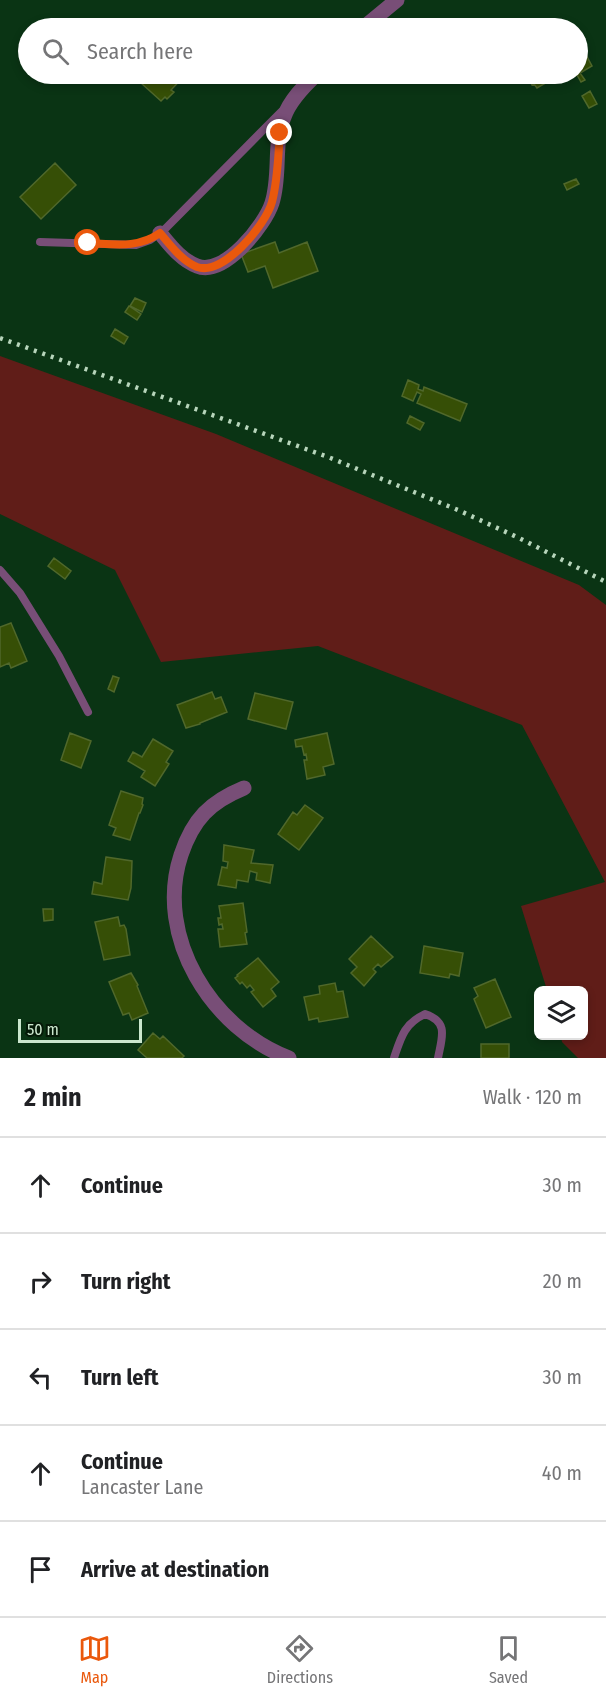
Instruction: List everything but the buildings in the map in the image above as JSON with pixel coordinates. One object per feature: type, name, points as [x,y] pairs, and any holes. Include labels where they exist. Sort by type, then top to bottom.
[{"type":"street","points":[[375,18],[395,1]]},
{"type":"street","points":[[160,233],[187,261],[199,268],[210,268],[233,255],[264,222],[272,204],[283,118],[291,102],[307,84]]},
{"type":"street","points":[[244,788],[218,800],[203,814],[184,845],[174,897],[176,918],[179,935],[188,959],[220,1011],[251,1039],[289,1058]]},
{"type":"lane","points":[[40,242],[136,244],[150,240],[160,233],[291,102]]},
{"type":"lane","points":[[0,570],[20,593],[59,656],[88,712]]},
{"type":"lane","points":[[394,1058],[404,1031],[411,1022],[425,1014],[436,1018],[442,1027],[438,1058]]},
{"type":"shaded area","points":[[0,356],[216,434],[579,585],[606,605],[606,1058],[578,1058],[562,1042],[562,1040],[588,1040],[588,986],[546,986],[521,906],[605,882],[522,725],[318,646],[161,662],[115,570],[0,514]]},
{"type":"railway","points":[[0,338],[328,457],[458,510],[606,582]]},
{"type":"route","points":[[88,243],[136,244],[150,240],[160,233],[187,261],[199,268],[210,268],[222,263],[233,255],[264,222],[272,204],[276,183],[280,133]]}]
